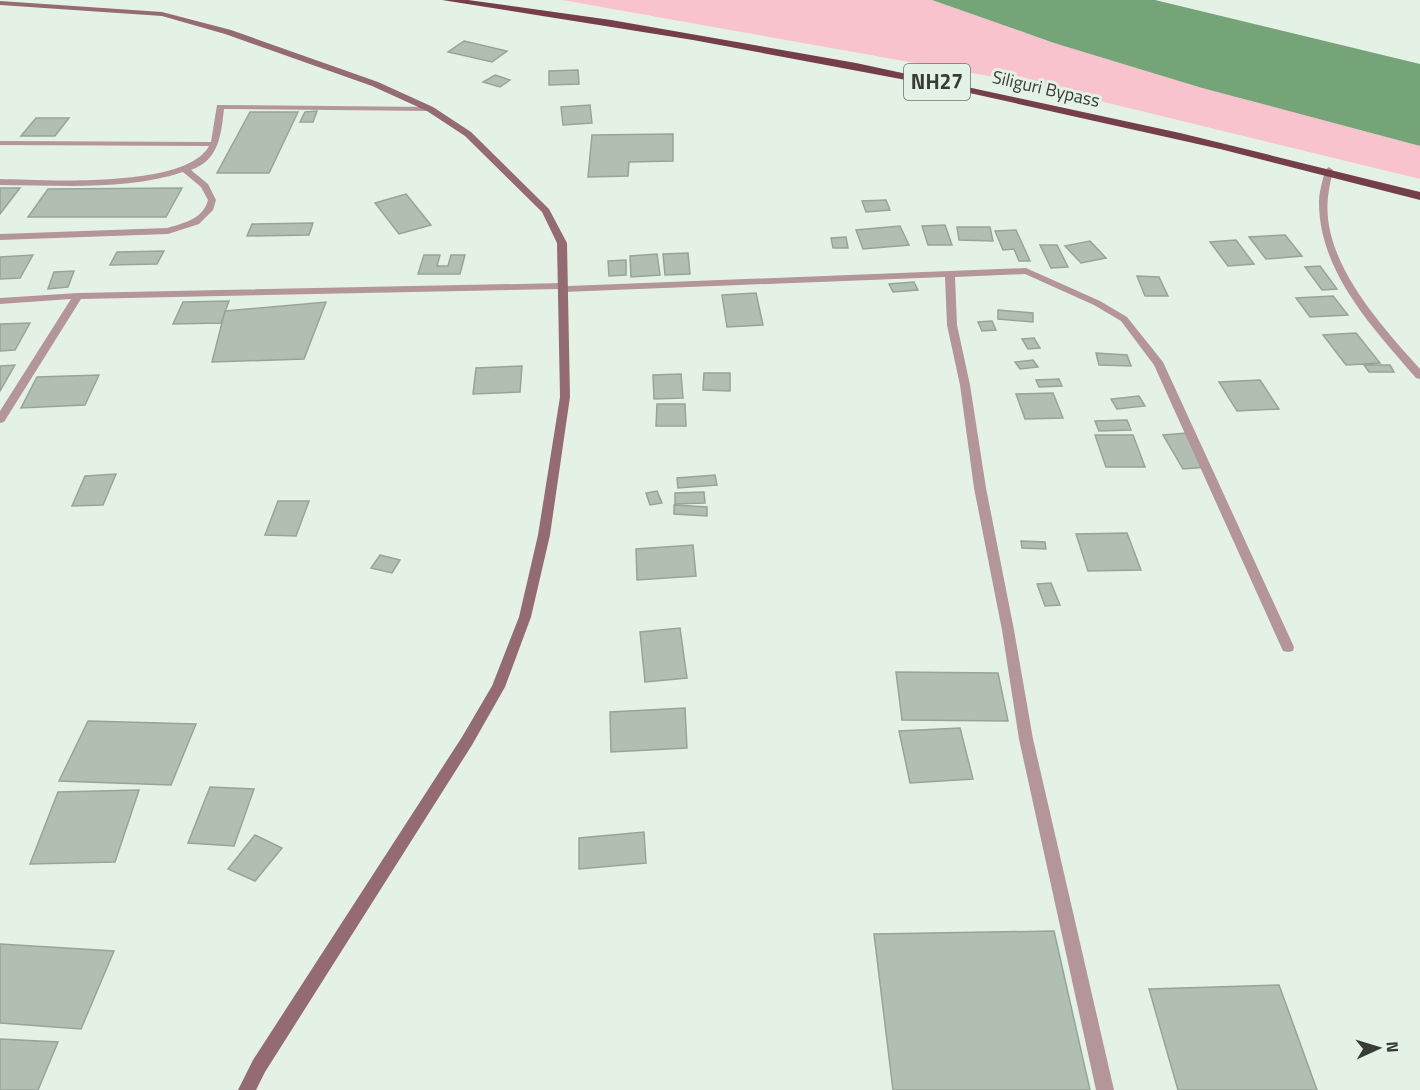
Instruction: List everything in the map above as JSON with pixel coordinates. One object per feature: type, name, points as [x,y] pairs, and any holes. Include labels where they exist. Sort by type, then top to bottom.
[{"type":"highway","name":"Siliguri Bypass","points":[[447,0],[690,36],[841,63],[1329,170],[1420,196]]},
{"type":"main road","points":[[0,3],[162,14],[228,32],[375,84],[430,109],[468,134],[546,211],[562,243],[565,397],[544,535],[525,617],[498,687],[468,741],[259,1066],[247,1090]]},
{"type":"street","points":[[0,182],[128,180],[161,176],[185,169],[200,163],[214,144],[220,107],[430,109]]},
{"type":"street","points":[[0,143],[214,144]]},
{"type":"street","points":[[0,237],[124,234],[185,228],[203,216],[210,208],[212,200],[205,186],[185,169]]},
{"type":"street","points":[[1329,170],[1323,187],[1325,236],[1339,267],[1355,294],[1420,376]]},
{"type":"street","points":[[0,301],[78,296],[563,287],[1026,271],[1111,310],[1132,328],[1159,364],[1172,387],[1288,647]]},
{"type":"street","points":[[950,273],[952,325],[965,385],[980,488],[1008,630],[1026,739],[1106,1090]]},
{"type":"street","points":[[0,419],[78,296]]},
{"type":"shaded area","points":[[562,0],[932,0],[1054,43],[1202,88],[1420,146],[1420,179],[1022,82]]},
{"type":"shaded area","points":[[932,0],[1155,0],[1420,64],[1420,146],[1202,88],[1054,43]]},
{"type":"building","points":[[464,41],[507,51],[492,62],[448,52]]},
{"type":"building","points":[[578,70],[579,84],[549,85],[549,71]]},
{"type":"building","points":[[495,75],[510,80],[500,87],[483,82]]},
{"type":"building","points":[[590,105],[592,123],[563,125],[561,107]]},
{"type":"building","points":[[317,111],[313,122],[300,122],[305,112]]},
{"type":"building","points":[[250,112],[298,112],[269,173],[217,173]]},
{"type":"building","points":[[36,118],[69,118],[55,136],[21,136]]},
{"type":"building","points":[[673,134],[673,161],[629,162],[628,176],[588,177],[592,135]]},
{"type":"building","points":[[0,188],[20,188],[0,214]]},
{"type":"building","points":[[182,188],[166,217],[28,217],[48,189]]},
{"type":"building","points":[[406,194],[431,225],[399,234],[375,203]]},
{"type":"building","points":[[886,200],[890,210],[866,212],[862,201]]},
{"type":"building","points":[[313,223],[309,235],[247,236],[252,224]]},
{"type":"building","points":[[945,225],[952,245],[928,245],[922,226]]},
{"type":"building","points":[[900,226],[909,245],[863,249],[856,230]]},
{"type":"building","points":[[957,227],[990,227],[993,241],[959,240]]},
{"type":"building","points":[[1016,230],[1030,261],[1019,261],[1014,249],[1003,250],[995,231]]},
{"type":"building","points":[[1285,235],[1302,256],[1266,259],[1249,237]]},
{"type":"building","points":[[846,237],[848,248],[833,248],[831,238]]},
{"type":"building","points":[[1236,240],[1254,264],[1228,266],[1210,242]]},
{"type":"building","points":[[1090,241],[1106,258],[1081,263],[1065,246]]},
{"type":"building","points":[[1040,245],[1057,245],[1068,267],[1051,268]]},
{"type":"building","points":[[164,251],[157,264],[110,265],[117,252]]},
{"type":"building","points":[[688,253],[690,274],[665,275],[663,254]]},
{"type":"building","points":[[657,254],[660,275],[631,277],[630,256]]},
{"type":"building","points":[[33,255],[20,278],[0,279],[0,257]]},
{"type":"building","points":[[424,255],[440,255],[437,266],[448,266],[451,255],[465,255],[460,274],[418,274]]},
{"type":"building","points":[[626,260],[626,275],[609,276],[608,261]]},
{"type":"building","points":[[1320,266],[1337,289],[1322,290],[1305,267]]},
{"type":"building","points":[[74,271],[68,287],[48,289],[54,272]]},
{"type":"building","points":[[1137,276],[1159,277],[1168,296],[1145,296]]},
{"type":"building","points":[[914,282],[918,290],[893,292],[889,284]]},
{"type":"building","points":[[756,293],[763,325],[727,327],[722,295]]},
{"type":"building","points":[[1333,296],[1348,315],[1310,317],[1296,298]]},
{"type":"building","points":[[229,301],[221,323],[173,324],[183,302]]},
{"type":"building","points":[[326,302],[304,359],[212,362],[225,311]]},
{"type":"building","points":[[998,310],[1033,313],[1033,322],[998,319]]},
{"type":"building","points":[[992,321],[996,330],[982,331],[978,322]]},
{"type":"building","points":[[30,323],[15,350],[0,351],[0,324]]},
{"type":"building","points":[[1356,333],[1380,363],[1346,365],[1323,335]]},
{"type":"building","points":[[1034,338],[1040,348],[1028,349],[1022,339]]},
{"type":"building","points":[[1096,353],[1127,355],[1131,366],[1099,365]]},
{"type":"building","points":[[1033,360],[1038,367],[1020,369],[1015,362]]},
{"type":"building","points":[[15,365],[0,391],[0,366]]},
{"type":"building","points":[[1364,365],[1390,365],[1394,372],[1369,372]]},
{"type":"building","points":[[522,366],[520,392],[473,394],[476,368]]},
{"type":"building","points":[[704,373],[730,373],[730,391],[703,390]]},
{"type":"building","points":[[681,374],[683,398],[654,399],[653,375]]},
{"type":"building","points":[[99,375],[85,405],[21,408],[37,377]]},
{"type":"building","points":[[1059,379],[1062,386],[1039,387],[1036,380]]},
{"type":"building","points":[[1260,380],[1279,409],[1237,411],[1219,382]]},
{"type":"building","points":[[1053,393],[1063,418],[1025,419],[1016,394]]},
{"type":"building","points":[[1139,396],[1145,406],[1117,409],[1111,399]]},
{"type":"building","points":[[657,404],[685,404],[686,426],[656,426]]},
{"type":"building","points":[[1127,420],[1131,430],[1099,431],[1095,421]]},
{"type":"building","points":[[1187,433],[1207,467],[1183,469],[1163,435]]},
{"type":"building","points":[[1095,435],[1133,435],[1145,467],[1106,467]]},
{"type":"building","points":[[116,474],[103,505],[72,506],[85,476]]},
{"type":"building","points":[[715,475],[717,485],[678,488],[677,478]]},
{"type":"building","points":[[657,491],[662,503],[650,505],[646,493]]},
{"type":"building","points":[[704,492],[705,503],[675,504],[675,493]]},
{"type":"building","points":[[278,501],[309,501],[296,536],[265,535]]},
{"type":"building","points":[[674,505],[707,507],[707,516],[674,514]]},
{"type":"building","points":[[1127,533],[1141,570],[1088,571],[1076,534]]},
{"type":"building","points":[[1021,541],[1045,542],[1046,549],[1022,548]]},
{"type":"building","points":[[693,545],[696,576],[637,580],[636,549]]},
{"type":"building","points":[[380,555],[400,560],[392,573],[371,568]]},
{"type":"building","points":[[1051,583],[1060,605],[1045,606],[1037,584]]},
{"type":"building","points":[[680,628],[687,678],[645,682],[640,632]]},
{"type":"building","points":[[896,672],[998,673],[1008,721],[902,720]]},
{"type":"building","points":[[685,708],[687,748],[611,752],[610,712]]},
{"type":"building","points":[[88,721],[196,724],[171,785],[59,781]]},
{"type":"building","points":[[960,728],[973,779],[910,783],[899,731]]},
{"type":"building","points":[[210,787],[254,789],[234,846],[188,843]]},
{"type":"building","points":[[139,790],[115,862],[30,864],[58,792]]},
{"type":"building","points":[[644,832],[646,863],[579,869],[579,838]]},
{"type":"building","points":[[255,835],[282,848],[255,881],[228,869]]},
{"type":"building","points":[[1054,931],[1090,1090],[893,1090],[874,934]]},
{"type":"building","points":[[0,944],[114,951],[81,1029],[0,1023]]},
{"type":"building","points":[[1279,985],[1317,1090],[1178,1090],[1149,989]]},
{"type":"building","points":[[0,1039],[58,1042],[38,1090],[0,1090]]}]
